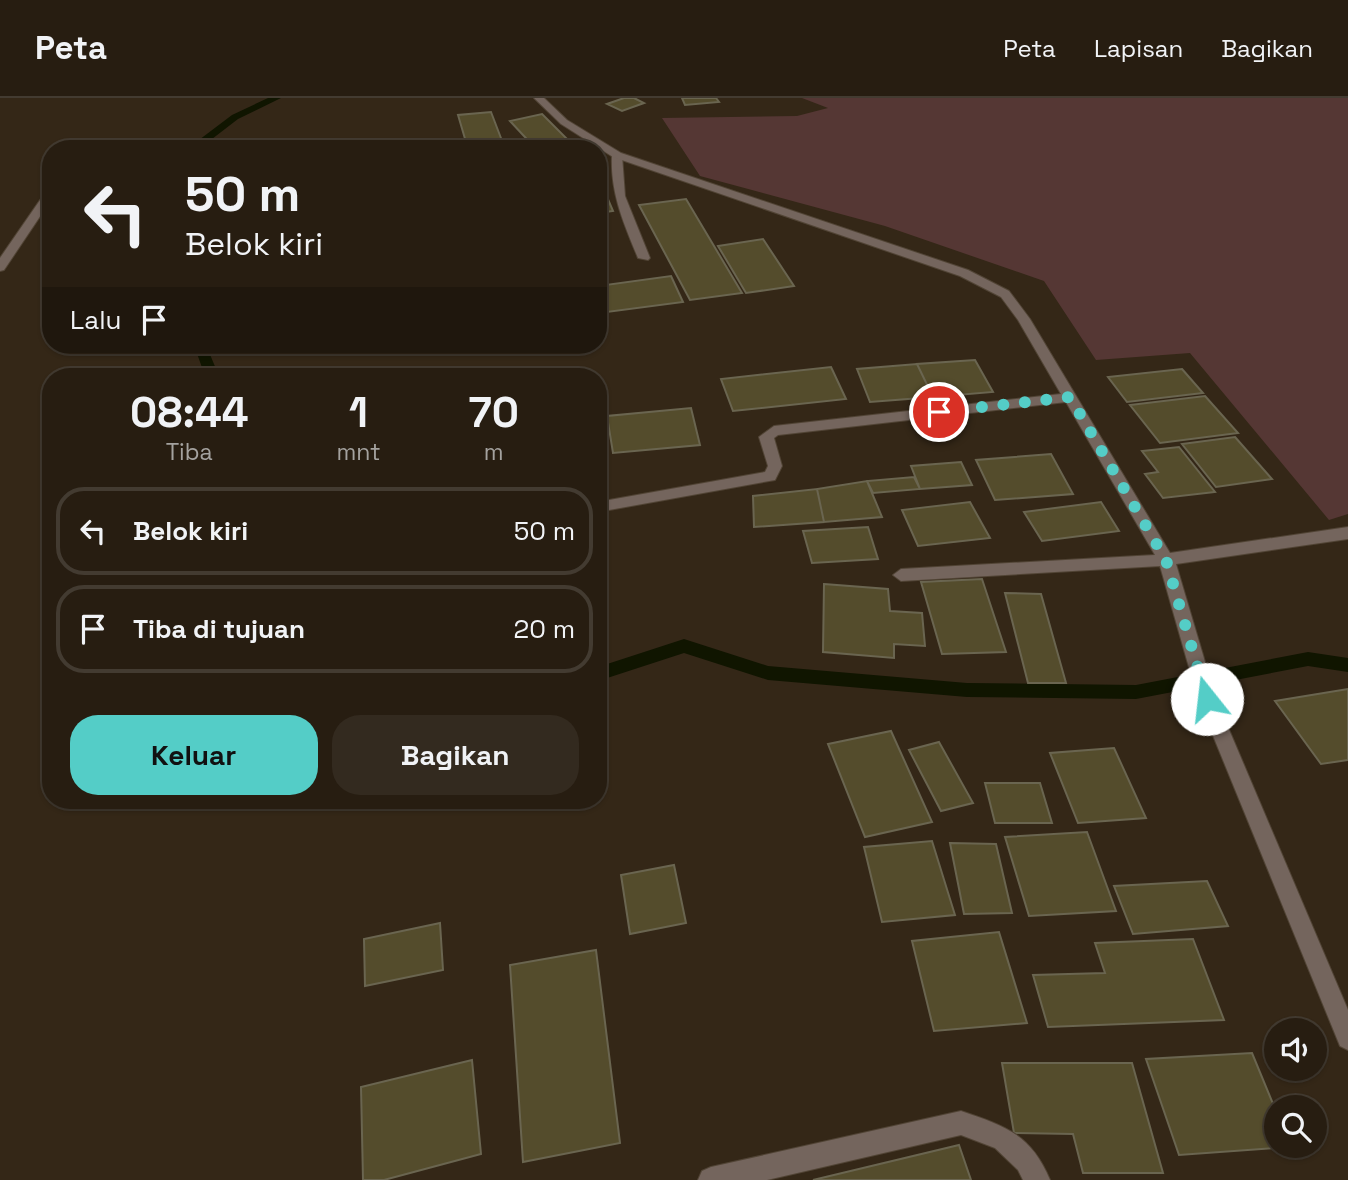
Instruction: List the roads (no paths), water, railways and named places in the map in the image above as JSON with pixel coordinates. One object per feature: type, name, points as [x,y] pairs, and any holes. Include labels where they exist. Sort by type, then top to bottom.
[{"type":"street","points":[[539,98],[564,122],[593,140]]},
{"type":"street","points":[[607,149],[617,155],[986,282],[1005,294],[1024,319],[1166,560],[1207,699],[1264,843],[1348,1038]]},
{"type":"street","points":[[617,155],[615,179],[619,197],[644,258]]},
{"type":"street","points":[[0,268],[42,205]]},
{"type":"street","points":[[607,506],[770,476],[775,466],[766,437],[774,431],[1070,397]]},
{"type":"street","points":[[901,575],[1166,560],[1348,533]]},
{"type":"street","points":[[711,1180],[961,1123],[1003,1138],[1027,1161],[1037,1180]]},
{"type":"waterway","points":[[204,140],[235,117],[276,98]]},
{"type":"waterway","points":[[203,354],[209,368]]},
{"type":"waterway","points":[[607,671],[684,646],[768,673],[967,690],[1136,692],[1308,659],[1348,665]]}]
